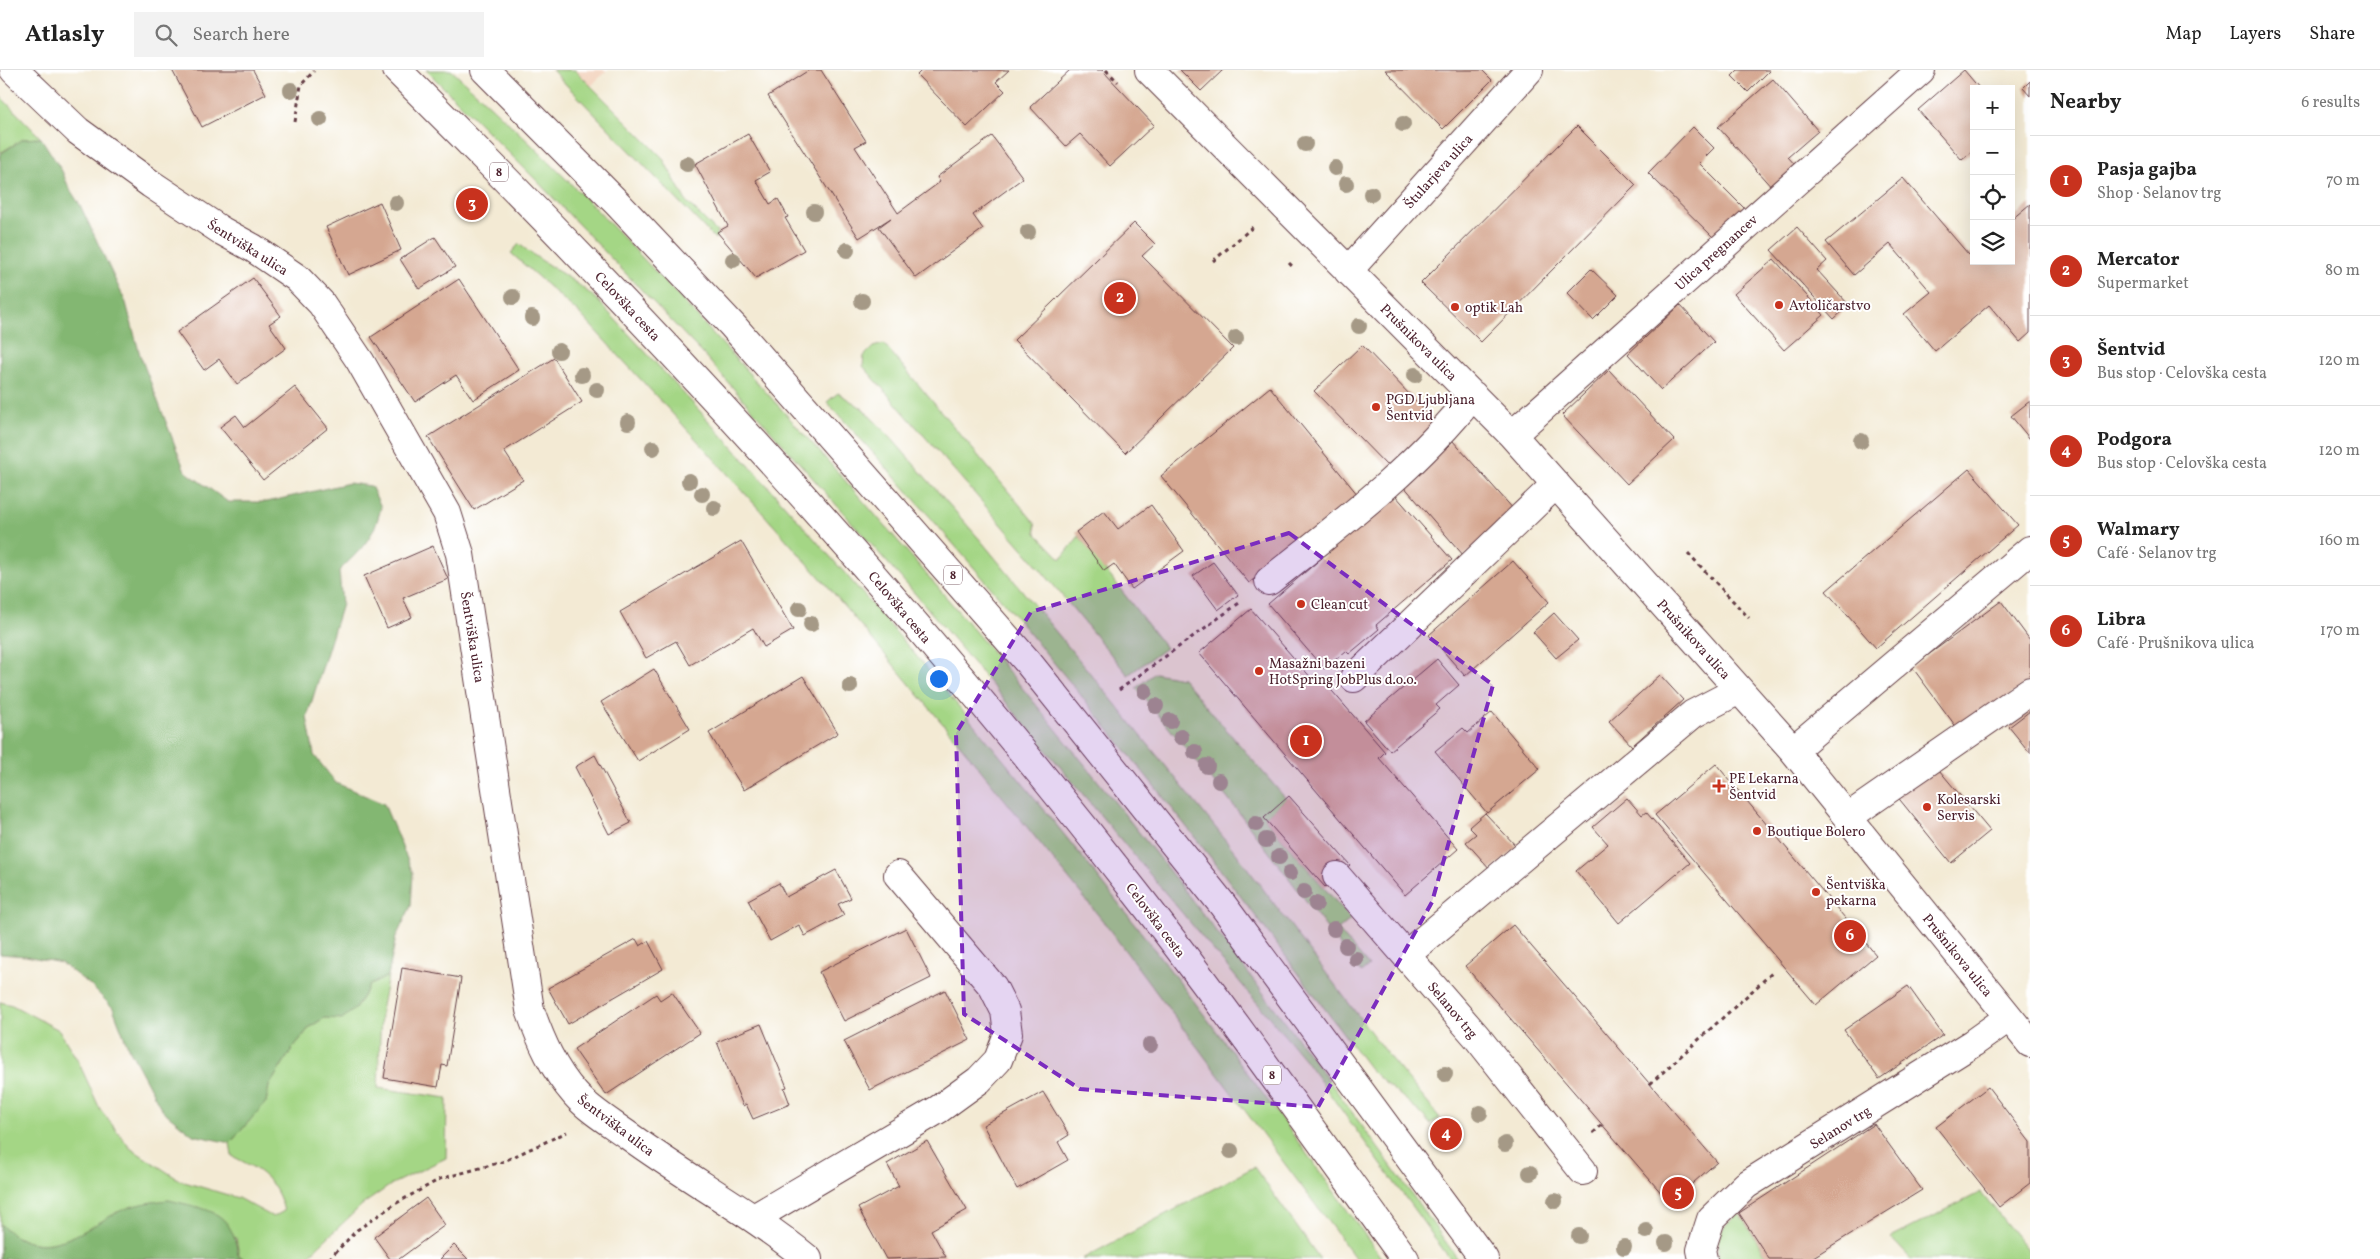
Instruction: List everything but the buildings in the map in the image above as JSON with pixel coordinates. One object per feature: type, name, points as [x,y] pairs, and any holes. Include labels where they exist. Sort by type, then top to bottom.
[{"type":"street","name":"Šentviška ulica","points":[[14,70],[78,131],[151,184],[297,278],[321,302],[360,361],[447,513],[460,554],[530,1010],[541,1043],[555,1067],[576,1095],[602,1117],[661,1160],[754,1218],[808,1259]]},
{"type":"street","name":"Celovška cesta","points":[[397,70],[607,283],[738,424],[891,596],[1135,892],[1236,1025],[1406,1259]]},
{"type":"street","name":"8","points":[[485,70],[617,203],[733,326],[1028,661],[1222,904],[1484,1259]]},
{"type":"street","name":"Prušnikova ulica","points":[[1149,70],[1512,435],[1793,750],[2030,1044]]},
{"type":"street","name":"Ulica pregnancev","points":[[1512,435],[1921,70]]},
{"type":"street","name":"Štularjeva ulica","points":[[1348,271],[1526,71]]},
{"type":"street","points":[[1269,581],[1364,506],[1449,426],[1473,395]]},
{"type":"street","points":[[1354,678],[1556,484]]},
{"type":"street","points":[[1793,750],[2030,550]]},
{"type":"street","name":"Prušnikova ulica","points":[[1406,954],[1693,714],[1739,690]]},
{"type":"street","points":[[1848,817],[2030,691]]},
{"type":"street","points":[[754,1218],[939,1108],[979,1080],[998,1060],[1008,1034],[1005,1011],[993,987],[898,875]]},
{"type":"street","name":"Selanov trg","points":[[1337,876],[1476,1036],[1583,1171]]},
{"type":"street","name":"Selanov trg","points":[[1702,1259],[1701,1250],[1711,1219],[1746,1185],[1972,1043],[2008,1018]]},
{"type":"path","points":[[296,122],[301,85],[314,71]]},
{"type":"path","points":[[1213,261],[1254,226]]},
{"type":"path","points":[[1688,552],[1749,618]]},
{"type":"path","points":[[1119,690],[1269,581]]},
{"type":"path","points":[[1650,1084],[1773,972]]},
{"type":"path","points":[[329,1259],[357,1230],[395,1204],[440,1179],[502,1162],[602,1117]]},
{"type":"highlighted area","points":[[1289,533],[1493,685],[1432,902],[1318,1107],[1080,1089],[964,1014],[956,733],[1031,612]]},
{"type":"shaded area","points":[[575,70],[607,70],[591,86]]},
{"type":"green space","points":[[426,70],[451,70],[577,189],[657,273],[865,503],[955,607],[1129,820],[1296,1037],[1458,1259],[1450,1259],[1305,1060],[924,604],[703,354],[535,179]]},
{"type":"green space","points":[[552,70],[575,70],[662,157],[686,201],[717,232],[715,239]]},
{"type":"green space","points":[[0,96],[41,138],[23,139],[0,153]]},
{"type":"green space","points":[[41,138],[62,171],[69,188],[80,205],[126,303],[140,355],[185,471],[228,502],[267,502],[349,483],[371,486],[381,507],[375,527],[366,543],[339,571],[342,604],[307,717],[314,755],[336,783],[384,804],[413,873],[411,906],[396,937],[388,976],[370,985],[355,1009],[342,1019],[324,1018],[310,1027],[292,1049],[269,1086],[266,1102],[230,1143],[193,1135],[162,1110],[128,1047],[113,1008],[89,984],[61,963],[26,956],[0,954],[0,154],[23,139]]},
{"type":"green space","points":[[519,244],[579,285],[598,301],[793,515],[936,679],[1086,862],[1187,992],[1286,1125],[1382,1259],[1356,1259],[1103,921],[963,748],[826,584],[707,451],[581,315],[511,253]]},
{"type":"green space","points":[[884,344],[1035,523],[1036,533],[1061,559],[1079,536],[1166,648],[1128,675],[1031,558],[863,366],[864,356],[873,347]]},
{"type":"green space","points":[[838,393],[862,408],[891,438],[982,542],[1236,853],[1387,1054],[1440,1118],[1430,1124],[1416,1109],[1370,1069],[1219,868],[1028,631],[827,402]]},
{"type":"green space","points":[[1155,673],[1182,678],[1286,799],[1264,818],[1351,919],[1338,930],[1369,966],[1361,973],[1237,810],[1136,688]]},
{"type":"green space","points":[[388,976],[381,1011],[378,1088],[447,1098],[446,1158],[392,1184],[362,1205],[305,1259],[244,1259],[239,1255],[236,1238],[117,1212],[83,1233],[57,1242],[44,1244],[31,1243],[19,1238],[11,1234],[0,1224],[0,1002],[12,1005],[59,1030],[78,1061],[100,1109],[130,1148],[181,1181],[238,1198],[273,1217],[284,1211],[276,1191],[259,1171],[232,1156],[230,1143],[266,1102],[269,1086],[292,1049],[310,1027],[324,1018],[355,1009],[370,985]]},
{"type":"green space","points":[[1254,1167],[1320,1259],[1082,1259]]},
{"type":"green space","points":[[1981,1192],[2030,1253],[2030,1259],[1911,1259],[1891,1238]]},
{"type":"green space","points":[[169,1200],[206,1210],[224,1220],[235,1240],[238,1255],[244,1259],[0,1259],[0,1224],[11,1234],[19,1238],[31,1243],[44,1244],[69,1238],[129,1207]]},
{"type":"green space","points":[[1739,1213],[1768,1259],[1719,1259],[1718,1244],[1721,1232],[1728,1222]]},
{"type":"place","name":"Šentvid","points":[[472,204]]},
{"type":"place","name":"Mercator","points":[[1120,298]]},
{"type":"place","name":"Avtoličarstvo","points":[[1779,305]]},
{"type":"place","name":"optik Lah","points":[[1455,307]]},
{"type":"place","name":"PGD Ljubljana Šentvid","points":[[1376,407]]},
{"type":"place","name":"Clean cut","points":[[1301,604]]},
{"type":"place","name":"Masažni bazeni HotSpring JobPlus d.o.o.","points":[[1259,671]]},
{"type":"place","name":"Pasja gajba","points":[[1306,741]]},
{"type":"place","name":"PE Lekarna Šentvid","points":[[1719,786]]},
{"type":"place","name":"Kolesarski Servis","points":[[1927,807]]},
{"type":"place","name":"Boutique Bolero","points":[[1757,831]]},
{"type":"place","name":"Šentviška pekarna","points":[[1816,892]]},
{"type":"place","name":"Libra","points":[[1850,936]]},
{"type":"place","name":"Podgora","points":[[1446,1134]]},
{"type":"place","name":"Walmary","points":[[1678,1193]]}]
